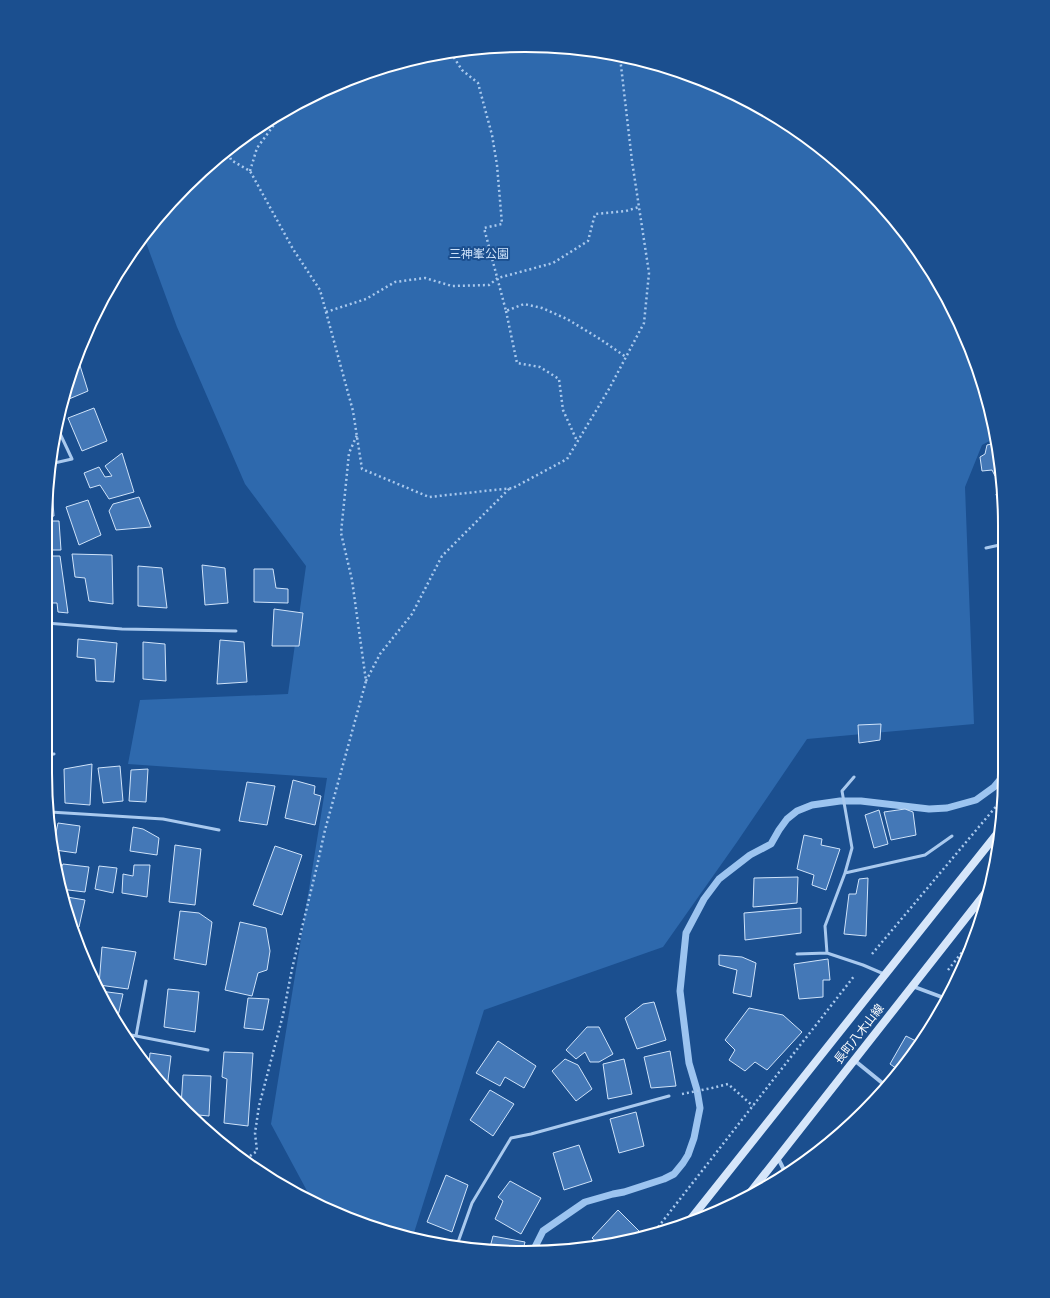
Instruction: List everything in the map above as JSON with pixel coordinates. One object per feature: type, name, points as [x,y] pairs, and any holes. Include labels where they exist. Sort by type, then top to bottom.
[{"type":"street","points":[[694,1214],[993,838]]},
{"type":"street","name":"長町八木山線","points":[[755,1187],[981,897]]},
{"type":"street","points":[[912,986],[942,997]]},
{"type":"street","points":[[854,1060],[882,1083]]},
{"type":"street","points":[[777,1158],[783,1169]]},
{"type":"lane","points":[[56,463],[72,459],[61,435]]},
{"type":"lane","points":[[986,548],[998,545]]},
{"type":"lane","points":[[52,623],[122,629],[236,631]]},
{"type":"lane","points":[[827,953],[825,926],[845,873],[852,848],[842,791],[854,777]]},
{"type":"lane","points":[[54,812],[163,819],[219,830]]},
{"type":"lane","points":[[845,873],[925,855],[952,836]]},
{"type":"lane","points":[[797,954],[827,953],[884,974]]},
{"type":"lane","points":[[136,1036],[146,981]]},
{"type":"lane","points":[[131,1035],[208,1050]]},
{"type":"lane","points":[[458,1241],[472,1203],[511,1138],[531,1134],[670,1096]]},
{"type":"path","points":[[454,58],[462,70],[478,83],[492,135],[497,165],[502,224],[484,228],[498,278],[517,363],[540,367],[559,379],[563,410],[578,441]]},
{"type":"path","points":[[230,156],[231,160],[250,171],[293,249],[320,290],[353,410],[362,469],[429,497],[513,488],[567,459],[609,389],[644,323],[649,273],[632,161],[621,62]]},
{"type":"path","points":[[250,171],[257,148],[275,124]]},
{"type":"path","points":[[326,312],[366,299],[395,282],[425,278],[452,286],[489,285],[498,278],[552,263],[588,241],[595,214],[626,212],[639,207]]},
{"type":"path","points":[[506,311],[524,304],[542,308],[567,319],[600,338],[626,357]]},
{"type":"path","points":[[357,434],[349,453],[341,533],[352,580],[366,681]]},
{"type":"path","points":[[249,1157],[257,1151],[255,1133],[259,1106],[283,1015],[292,969],[325,830],[366,681],[380,654],[412,614],[442,556],[510,488]]},
{"type":"path","points":[[658,1227],[863,965],[997,806]]},
{"type":"path","points":[[688,1092],[728,1084],[753,1106]]},
{"type":"green space","name":"三神峯公園","points":[[525,52],[556,53],[587,56],[647,68],[706,88],[762,115],[813,150],[837,169],[881,213],[918,262],[935,288],[962,344],[982,403],[990,441],[982,445],[965,487],[974,724],[807,739],[663,947],[484,1010],[414,1233],[373,1221],[344,1210],[308,1193],[271,1124],[327,778],[128,764],[140,700],[288,694],[306,566],[245,484],[177,327],[146,243],[169,213],[213,169],[237,150],[289,115],[344,88],[373,77],[433,61],[463,56]]},
{"type":"building","points":[[80,365],[88,391],[69,399]]},
{"type":"building","points":[[94,408],[107,441],[82,451],[68,418]]},
{"type":"building","points":[[991,444],[995,476],[992,470],[982,471],[980,457],[985,454],[987,445]]},
{"type":"building","points":[[122,453],[134,492],[109,499],[100,485],[90,488],[84,473],[99,467],[105,477],[112,476],[105,466]]},
{"type":"building","points":[[139,497],[151,527],[116,530],[109,511],[113,504]]},
{"type":"building","points":[[53,500],[54,516],[52,516]]},
{"type":"building","points":[[88,500],[101,535],[79,545],[66,507]]},
{"type":"building","points":[[52,521],[59,521],[61,550],[52,550]]},
{"type":"building","points":[[72,554],[112,555],[113,604],[89,601],[85,578],[75,577]]},
{"type":"building","points":[[52,556],[60,556],[68,613],[58,612],[57,603],[52,603]]},
{"type":"building","points":[[202,565],[225,568],[228,603],[205,605]]},
{"type":"building","points":[[138,566],[162,568],[167,608],[138,606]]},
{"type":"building","points":[[254,569],[273,569],[276,588],[288,589],[288,603],[254,602]]},
{"type":"building","points":[[274,609],[303,613],[299,646],[272,646]]},
{"type":"building","points":[[78,639],[117,643],[114,682],[96,681],[95,659],[77,657]]},
{"type":"building","points":[[220,640],[244,642],[247,682],[217,684]]},
{"type":"building","points":[[143,642],[165,644],[166,681],[143,679]]},
{"type":"building","points":[[881,724],[880,740],[859,743],[858,725]]},
{"type":"building","points":[[92,764],[90,805],[65,803],[64,769]]},
{"type":"building","points":[[120,766],[123,801],[103,803],[98,768]]},
{"type":"building","points":[[148,769],[146,802],[129,801],[131,770]]},
{"type":"building","points":[[293,780],[315,786],[314,794],[321,796],[315,825],[285,818]]},
{"type":"building","points":[[247,782],[275,786],[267,825],[239,821]]},
{"type":"building","points":[[905,809],[913,812],[916,835],[891,840],[884,812]]},
{"type":"building","points":[[879,810],[888,844],[874,848],[865,815]]},
{"type":"building","points":[[58,823],[80,826],[76,853],[59,851],[56,833]]},
{"type":"building","points":[[133,827],[143,829],[159,838],[157,855],[130,851]]},
{"type":"building","points":[[804,835],[822,839],[821,845],[840,849],[826,890],[812,885],[814,875],[797,869]]},
{"type":"building","points":[[175,845],[201,849],[195,905],[169,902]]},
{"type":"building","points":[[275,846],[302,855],[282,915],[253,905]]},
{"type":"building","points":[[63,864],[89,867],[85,892],[67,890],[61,867]]},
{"type":"building","points":[[134,865],[150,865],[147,897],[122,893],[123,874],[133,876]]},
{"type":"building","points":[[99,866],[117,868],[113,893],[95,889]]},
{"type":"building","points":[[798,877],[797,903],[753,907],[754,878]]},
{"type":"building","points":[[868,878],[866,936],[844,934],[849,894],[856,894],[859,879]]},
{"type":"building","points":[[69,897],[85,900],[79,927],[77,925]]},
{"type":"building","points":[[801,908],[801,933],[745,940],[744,913]]},
{"type":"building","points":[[180,911],[199,913],[212,922],[206,965],[174,959]]},
{"type":"building","points":[[240,922],[266,928],[270,951],[267,970],[258,973],[252,996],[225,990]]},
{"type":"building","points":[[102,947],[136,952],[128,989],[103,986],[99,979]]},
{"type":"building","points":[[719,955],[742,957],[756,963],[751,997],[733,993],[737,970],[719,965]]},
{"type":"building","points":[[828,959],[830,980],[823,980],[823,997],[799,999],[794,964]]},
{"type":"building","points":[[168,989],[199,992],[195,1032],[164,1027]]},
{"type":"building","points":[[106,992],[123,994],[118,1015]]},
{"type":"building","points":[[248,998],[269,999],[263,1030],[244,1028]]},
{"type":"building","points":[[654,1002],[666,1040],[637,1049],[625,1018],[643,1004]]},
{"type":"building","points":[[749,1008],[783,1015],[802,1032],[767,1070],[755,1062],[745,1071],[729,1060],[735,1050],[725,1040]]},
{"type":"building","points":[[587,1027],[599,1027],[613,1054],[599,1062],[590,1062],[585,1052],[576,1059],[566,1050]]},
{"type":"building","points":[[906,1036],[915,1040],[895,1067],[890,1064]]},
{"type":"building","points":[[498,1041],[536,1066],[524,1088],[505,1077],[500,1086],[476,1073]]},
{"type":"building","points":[[670,1051],[676,1086],[651,1088],[644,1057]]},
{"type":"building","points":[[224,1052],[253,1053],[248,1126],[224,1123],[227,1079],[222,1077]]},
{"type":"building","points":[[150,1053],[171,1056],[168,1083],[150,1061]]},
{"type":"building","points":[[565,1059],[578,1065],[592,1089],[576,1101],[552,1071]]},
{"type":"building","points":[[624,1059],[632,1094],[608,1099],[603,1064]]},
{"type":"building","points":[[183,1075],[211,1076],[209,1116],[199,1115],[182,1098]]},
{"type":"building","points":[[490,1090],[514,1104],[493,1136],[470,1120]]},
{"type":"building","points":[[636,1112],[644,1146],[619,1153],[610,1119]]},
{"type":"building","points":[[579,1145],[592,1181],[564,1190],[553,1153]]},
{"type":"building","points":[[446,1175],[468,1185],[452,1232],[427,1222]]},
{"type":"building","points":[[510,1181],[541,1198],[521,1234],[495,1219],[503,1201],[498,1197]]},
{"type":"building","points":[[618,1210],[640,1232],[595,1241],[592,1238]]},
{"type":"building","points":[[493,1236],[525,1242],[524,1246],[491,1245]]},
{"type":"waterway","points":[[536,1246],[543,1231],[585,1202],[624,1192],[664,1179],[674,1174],[688,1155],[694,1138],[700,1108],[697,1090],[689,1063],[680,991],[686,933],[704,899],[719,879],[750,855],[771,844],[787,819],[797,811],[812,805],[840,801],[861,801],[929,809],[947,808],[976,800],[998,783]]}]
